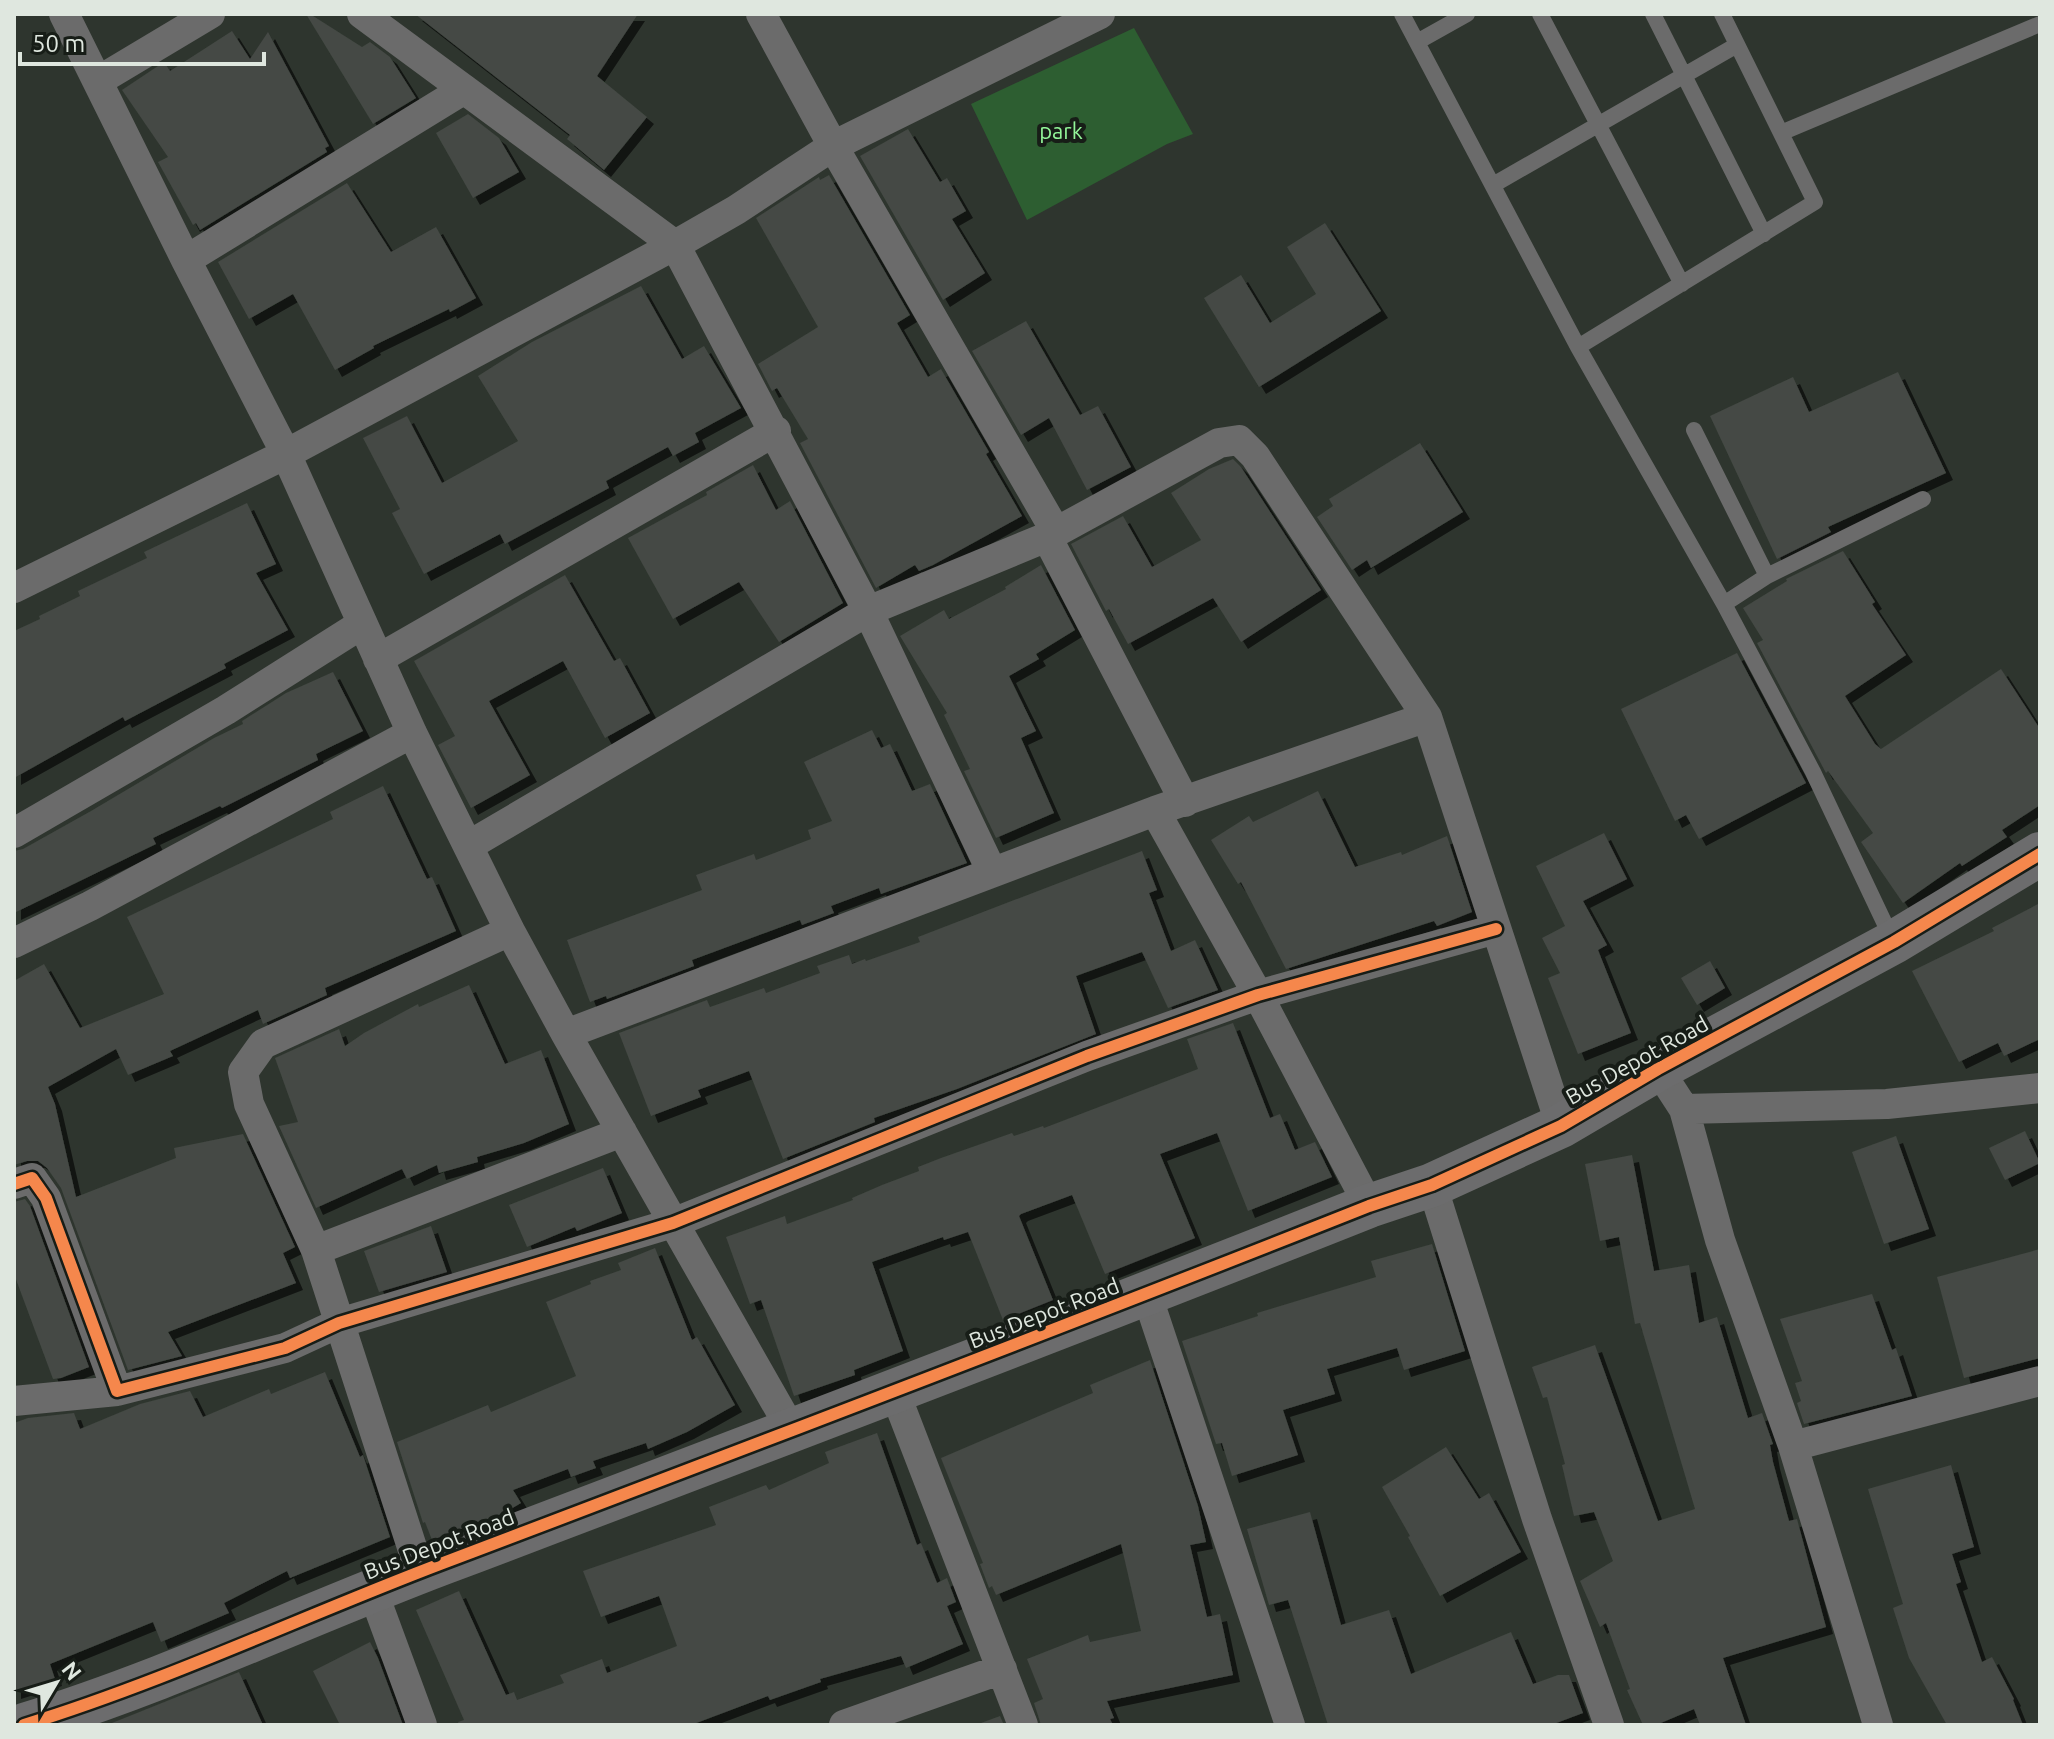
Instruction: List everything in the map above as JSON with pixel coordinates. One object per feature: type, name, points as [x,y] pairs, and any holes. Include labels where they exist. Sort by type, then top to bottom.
[{"type":"street","points":[[64,14],[286,454],[412,733],[510,931],[792,1431]]},
{"type":"street","points":[[98,81],[210,14]]},
{"type":"street","points":[[362,14],[675,245],[776,431],[868,611],[992,872]]},
{"type":"street","points":[[761,14],[1052,535],[1185,802]]},
{"type":"street","points":[[14,588],[286,454],[675,245],[736,210],[833,146],[1100,14]]},
{"type":"street","points":[[186,260],[463,90]]},
{"type":"street","points":[[378,659],[776,431]]},
{"type":"street","points":[[468,846],[868,611],[1052,535],[1219,443],[1239,440],[1255,456],[1427,717],[1561,1126]]},
{"type":"street","points":[[14,833],[175,740],[362,624]]},
{"type":"street","points":[[566,1034],[1155,811],[1427,717]]},
{"type":"street","points":[[14,943],[90,906],[412,733]]},
{"type":"street","points":[[1155,811],[1258,995],[1369,1206]]},
{"type":"street","name":"Bus Depot Road","points":[[24,1725],[97,1714],[420,1572],[895,1393],[1369,1206],[1432,1185],[1561,1126],[1658,1069],[1894,942],[2040,854]]},
{"type":"street","points":[[14,1401],[117,1391],[285,1348],[339,1323],[673,1223],[1087,1056],[1258,995],[1496,929]]},
{"type":"street","points":[[420,1572],[316,1250],[249,1104],[243,1072],[263,1044],[510,931]]},
{"type":"street","points":[[1658,1069],[1684,1109],[1720,1240],[1793,1446],[1878,1725]]},
{"type":"street","points":[[1684,1109],[1887,1104],[2040,1088]]},
{"type":"street","points":[[316,1250],[622,1132]]},
{"type":"street","points":[[14,1184],[32,1178],[46,1198],[117,1391]]},
{"type":"street","points":[[1432,1185],[1537,1519],[1609,1725]]},
{"type":"street","points":[[1147,1295],[1290,1725]]},
{"type":"street","points":[[1793,1446],[2040,1381]]},
{"type":"street","points":[[895,1393],[1023,1725]]},
{"type":"street","points":[[373,1592],[422,1725]]},
{"type":"street","points":[[844,1725],[1002,1669]]},
{"type":"lane","points":[[1402,14],[1578,347],[1724,604],[1813,772],[1894,942]]},
{"type":"lane","points":[[1417,42],[1467,14]]},
{"type":"lane","points":[[1540,14],[1682,284]]},
{"type":"lane","points":[[1653,14],[1764,234]]},
{"type":"lane","points":[[1578,347],[1815,202],[1722,14]]},
{"type":"lane","points":[[1781,133],[2040,24]]},
{"type":"lane","points":[[1493,185],[1737,45]]},
{"type":"lane","points":[[1694,430],[1767,576]]},
{"type":"lane","points":[[1724,604],[1767,576],[1923,499]]},
{"type":"green space","name":"park","points":[[1134,28],[1193,134],[1167,144],[1027,220],[971,104]]},
{"type":"building","points":[[306,14],[362,47],[370,42],[390,57],[416,98],[373,124]]},
{"type":"building","points":[[415,14],[638,14],[597,76],[647,117],[604,170],[567,139],[570,135]]},
{"type":"building","points":[[232,31],[250,59],[268,32],[329,146],[325,148],[327,152],[200,230],[196,223],[193,225],[158,162],[168,157],[122,90],[164,62],[170,71]]},
{"type":"building","points":[[468,114],[499,138],[519,172],[473,198],[436,133]]},
{"type":"building","points":[[908,129],[940,182],[947,178],[966,211],[952,219],[985,273],[943,300],[860,156]]},
{"type":"building","points":[[829,175],[910,315],[897,323],[928,377],[941,369],[1022,516],[933,565],[919,571],[915,565],[876,588],[800,443],[808,439],[777,388],[772,391],[758,364],[818,327],[756,218],[819,177],[820,180]]},
{"type":"building","points":[[347,183],[391,252],[436,227],[476,298],[373,346],[335,370],[293,294],[249,319],[218,262]]},
{"type":"building","points":[[1325,223],[1381,311],[1259,387],[1204,298],[1241,275],[1270,323],[1316,294],[1287,247]]},
{"type":"building","points":[[641,286],[682,359],[704,346],[741,408],[695,433],[699,442],[673,456],[668,447],[606,481],[609,488],[505,544],[500,534],[424,574],[392,513],[400,509],[363,438],[407,416],[442,483],[518,441],[478,376],[532,342]]},
{"type":"building","points":[[1026,321],[1080,415],[1098,406],[1131,467],[1087,490],[1049,418],[1021,435],[972,351]]},
{"type":"building","points":[[1898,372],[1946,473],[1828,527],[1831,532],[1777,559],[1710,416],[1793,377],[1809,412]]},
{"type":"building","points":[[1420,443],[1463,512],[1371,568],[1367,560],[1352,570],[1317,517],[1333,506],[1329,499]]},
{"type":"building","points":[[1233,459],[1321,590],[1241,642],[1213,598],[1128,644],[1109,609],[1106,611],[1071,544],[1123,516],[1152,567],[1201,540],[1171,493],[1209,469]]},
{"type":"building","points":[[753,465],[776,510],[790,501],[843,603],[779,642],[739,582],[673,619],[628,538],[707,495],[706,492]]},
{"type":"building","points":[[247,503],[276,564],[256,573],[288,630],[224,664],[226,668],[125,721],[123,717],[14,778],[14,631],[80,596],[78,591],[147,558],[144,552]]},
{"type":"building","points":[[1843,551],[1875,602],[1872,604],[1906,655],[1845,696],[1875,744],[1881,749],[2001,669],[2040,729],[2040,805],[2002,830],[2007,837],[1962,866],[1960,863],[1903,903],[1861,842],[1873,833],[1828,771],[1826,773],[1757,643],[1763,640],[1743,608],[1786,579]]},
{"type":"building","points":[[1041,565],[1075,630],[1036,654],[1039,659],[1009,676],[1036,731],[1021,738],[1054,813],[996,838],[964,771],[970,769],[944,715],[947,713],[900,636],[944,610],[949,619],[1006,589]]},
{"type":"building","points":[[565,575],[614,661],[620,658],[650,713],[605,738],[563,661],[489,701],[530,775],[471,808],[438,745],[455,736],[414,661]]},
{"type":"building","points":[[1737,653],[1806,783],[1699,839],[1686,815],[1675,821],[1621,709]]},
{"type":"building","points":[[333,672],[363,731],[316,754],[318,760],[153,838],[156,844],[14,913],[14,851],[23,849],[243,724],[242,721],[286,693]]},
{"type":"building","points":[[872,730],[881,748],[890,744],[912,791],[930,784],[967,863],[881,894],[879,888],[831,906],[834,913],[802,925],[800,920],[692,960],[694,966],[607,999],[606,996],[590,1002],[567,940],[702,890],[696,875],[754,854],[756,860],[811,839],[808,830],[832,821],[804,762]]},
{"type":"building","points":[[383,786],[427,879],[432,877],[456,931],[325,988],[327,995],[263,1024],[258,1010],[170,1051],[173,1056],[128,1075],[116,1049],[48,1087],[55,1104],[76,1197],[176,1158],[174,1148],[243,1134],[295,1247],[283,1253],[296,1283],[168,1332],[182,1356],[128,1370],[61,1188],[38,1161],[14,1165],[14,981],[44,964],[80,1028],[164,994],[127,917],[333,819],[330,812]]},
{"type":"building","points":[[1318,791],[1355,867],[1401,852],[1402,855],[1447,836],[1472,912],[1437,926],[1434,921],[1286,969],[1241,882],[1238,884],[1211,840],[1249,816],[1253,822]]},
{"type":"building","points":[[1604,833],[1627,879],[1583,901],[1607,945],[1598,950],[1631,1033],[1578,1054],[1548,978],[1560,973],[1542,938],[1565,926],[1536,866]]},
{"type":"building","points":[[1142,851],[1157,890],[1149,893],[1171,951],[1195,940],[1218,990],[1168,1008],[1142,952],[1076,976],[1096,1034],[874,1118],[875,1122],[783,1159],[749,1071],[698,1090],[701,1097],[651,1116],[619,1033],[707,1000],[710,1007],[764,988],[766,993],[820,973],[817,966],[849,955],[852,964],[866,961],[920,942],[918,937]]},
{"type":"building","points":[[2040,903],[2040,1039],[2004,1056],[1998,1043],[1959,1062],[1912,971],[1994,931],[1992,928]]},
{"type":"building","points":[[1710,961],[1725,988],[1697,1005],[1681,978]]},
{"type":"building","points":[[469,985],[505,1064],[541,1050],[569,1124],[524,1143],[477,1157],[478,1162],[439,1173],[437,1165],[407,1179],[402,1169],[316,1208],[279,1126],[298,1122],[275,1058],[339,1029],[345,1046],[418,1004],[419,1007]]},
{"type":"building","points":[[1233,1023],[1270,1118],[1280,1114],[1295,1150],[1315,1142],[1332,1177],[1248,1211],[1217,1133],[1160,1154],[1195,1238],[1105,1274],[1072,1195],[1021,1214],[1019,1216],[1053,1300],[1003,1320],[968,1232],[944,1240],[943,1237],[872,1262],[903,1351],[854,1370],[855,1375],[794,1396],[761,1300],[750,1304],[726,1237],[785,1216],[787,1224],[853,1200],[941,1158],[1012,1133],[1014,1136],[1044,1128],[1198,1069],[1187,1039]]},
{"type":"building","points":[[2025,1131],[2040,1163],[2005,1180],[1989,1148]]},
{"type":"building","points":[[1896,1136],[1929,1229],[1884,1244],[1852,1152]]},
{"type":"building","points":[[1632,1155],[1654,1271],[1689,1265],[1699,1323],[1717,1317],[1748,1418],[1762,1413],[1773,1444],[1770,1445],[1773,1462],[1789,1521],[1797,1519],[1826,1627],[1723,1658],[1746,1725],[1700,1725],[1694,1709],[1656,1725],[1643,1725],[1627,1690],[1630,1689],[1606,1623],[1600,1627],[1580,1581],[1613,1561],[1594,1512],[1574,1516],[1562,1465],[1565,1464],[1547,1397],[1543,1398],[1532,1367],[1595,1345],[1658,1521],[1695,1509],[1640,1323],[1635,1324],[1619,1237],[1600,1241],[1585,1164]]},
{"type":"building","points":[[603,1168],[622,1213],[577,1231],[575,1227],[527,1247],[509,1205]]},
{"type":"building","points":[[25,1199],[89,1367],[61,1378],[53,1379],[14,1274],[14,1202]]},
{"type":"building","points":[[431,1226],[447,1272],[379,1292],[364,1251]]},
{"type":"building","points":[[1432,1244],[1465,1351],[1404,1370],[1397,1348],[1327,1369],[1335,1394],[1283,1410],[1298,1455],[1232,1476],[1222,1443],[1216,1444],[1182,1341],[1258,1316],[1257,1313],[1376,1277],[1371,1261]]},
{"type":"building","points":[[655,1248],[692,1340],[697,1337],[735,1405],[687,1432],[648,1449],[646,1443],[593,1461],[596,1468],[571,1477],[568,1469],[513,1490],[521,1503],[504,1513],[432,1540],[423,1523],[397,1442],[488,1405],[491,1412],[576,1376],[546,1302],[621,1270],[618,1263]]},
{"type":"building","points":[[2040,1249],[2040,1358],[1964,1378],[1937,1277]]},
{"type":"building","points":[[1872,1294],[1892,1350],[1896,1348],[1912,1396],[1804,1424],[1795,1383],[1802,1381],[1780,1319]]},
{"type":"building","points":[[1150,1360],[1198,1506],[1206,1542],[1190,1545],[1207,1617],[1220,1614],[1233,1675],[1107,1701],[1114,1718],[1110,1719],[1113,1725],[1041,1725],[1034,1703],[1043,1699],[1027,1659],[1088,1635],[1090,1642],[1141,1631],[1121,1544],[996,1595],[992,1586],[989,1588],[980,1564],[983,1563],[941,1458],[1093,1393],[1090,1385]]},
{"type":"building","points":[[325,1372],[360,1457],[363,1455],[390,1537],[290,1578],[287,1571],[224,1603],[229,1613],[161,1642],[153,1622],[50,1664],[55,1679],[14,1692],[14,1423],[28,1418],[74,1413],[80,1429],[140,1404],[190,1391],[203,1417],[269,1389],[271,1394]]},
{"type":"building","points":[[877,1433],[917,1545],[921,1543],[937,1583],[947,1578],[956,1602],[947,1606],[963,1644],[906,1668],[901,1656],[820,1679],[821,1682],[770,1700],[768,1696],[691,1725],[459,1725],[458,1722],[464,1720],[416,1610],[459,1591],[506,1695],[514,1692],[517,1700],[564,1683],[560,1675],[602,1659],[607,1673],[677,1646],[659,1596],[601,1617],[583,1571],[716,1525],[709,1507],[766,1485],[769,1490],[829,1463],[825,1452]]},
{"type":"building","points":[[1446,1447],[1479,1499],[1489,1493],[1521,1552],[1440,1596],[1382,1487]]},
{"type":"building","points":[[1951,1465],[1974,1547],[1952,1554],[1961,1582],[1956,1584],[1982,1662],[1992,1657],[2014,1699],[2023,1725],[1947,1725],[1909,1658],[1893,1608],[1903,1604],[1868,1489]]},
{"type":"building","points":[[1310,1512],[1341,1625],[1389,1610],[1411,1674],[1511,1632],[1533,1684],[1558,1675],[1569,1675],[1583,1713],[1551,1725],[1328,1725],[1288,1600],[1269,1605],[1247,1529]]},
{"type":"building","points":[[370,1642],[403,1725],[340,1725],[313,1671]]},
{"type":"building","points":[[239,1672],[263,1725],[112,1723]]},
{"type":"building","points":[[1000,1716],[1004,1725],[981,1723]]},
{"type":"cycle path","points":[[24,1725],[130,1689],[391,1583],[1369,1206],[1432,1185],[1561,1126],[1658,1069],[1894,942],[2040,854]]},
{"type":"cycle path","points":[[14,1184],[32,1178],[46,1198],[117,1391],[285,1348],[339,1323],[673,1223],[1087,1056],[1258,995],[1496,929]]}]
